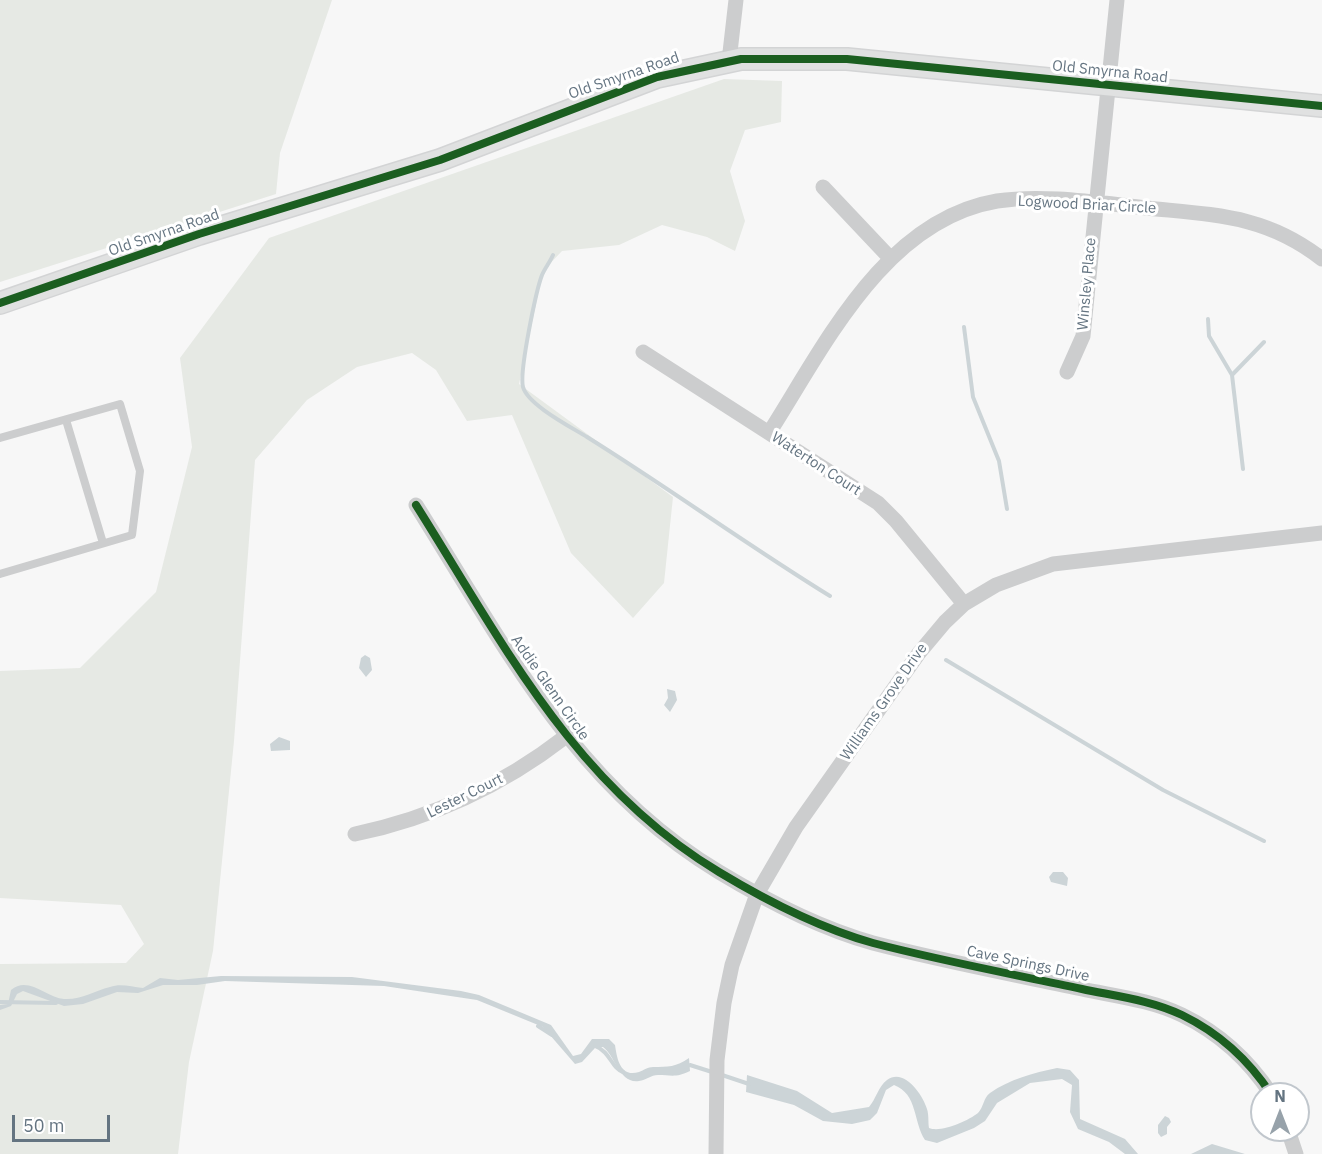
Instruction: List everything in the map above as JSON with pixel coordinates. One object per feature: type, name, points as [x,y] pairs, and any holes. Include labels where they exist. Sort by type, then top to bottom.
[{"type":"street","points":[[729,61],[736,0]]},
{"type":"street","name":"Winsley Place","points":[[1067,372],[1076,357],[1083,336],[1117,0]]},
{"type":"street","name":"Old Smyrna Road","points":[[0,303],[199,234],[440,160],[641,82],[729,61],[786,57],[847,59],[1322,106]]},
{"type":"street","points":[[823,187],[891,259]]},
{"type":"street","name":"Logwood Briar Circle","points":[[769,433],[855,299],[891,259],[926,230],[986,204],[1020,200],[1095,202],[1252,222],[1287,234],[1322,259]]},
{"type":"street","name":"Waterton Court","points":[[643,352],[886,511],[964,604]]},
{"type":"street","name":"Addie Glenn Circle","points":[[416,505],[519,672],[565,737],[615,791],[665,834],[700,860],[757,894]]},
{"type":"street","name":"Williams Grove Drive","points":[[716,1154],[717,1060],[724,1003],[732,964],[757,894],[786,842],[919,653],[945,622],[964,604],[1007,579],[1053,564],[1322,533]]},
{"type":"street","name":"Lester Court","points":[[355,834],[409,821],[467,797],[519,769],[565,737]]},
{"type":"street","name":"Cave Springs Drive","points":[[757,894],[807,918],[870,942],[1170,1010],[1229,1044],[1262,1082]]},
{"type":"lane","points":[[0,438],[120,404],[140,471],[132,535],[0,574]]},
{"type":"lane","points":[[66,420],[103,543]]},
{"type":"shaded area","points":[[0,0],[332,0],[280,153],[276,194],[0,282]]},
{"type":"shaded area","points":[[724,79],[782,81],[781,122],[745,130],[730,171],[745,221],[735,251],[707,237],[662,225],[619,245],[562,251],[543,271],[519,384],[673,497],[664,583],[633,618],[571,553],[512,415],[467,421],[436,370],[412,353],[357,367],[307,400],[255,460],[234,741],[213,951],[189,1062],[178,1154],[0,1154],[0,964],[126,963],[144,944],[121,905],[0,898],[0,671],[80,668],[156,592],[192,447],[180,358],[269,238]]},
{"type":"shaded area","points":[[365,655],[370,658],[372,670],[366,677],[359,668],[361,658]]},
{"type":"shaded area","points":[[667,689],[675,691],[677,700],[670,712],[664,705],[668,698]]},
{"type":"shaded area","points":[[279,737],[290,741],[290,750],[271,751],[270,744]]},
{"type":"shaded area","points":[[1053,872],[1063,872],[1068,878],[1067,886],[1051,882],[1049,877]]},
{"type":"shaded area","points":[[221,976],[352,977],[461,991],[479,995],[551,1025],[573,1056],[581,1054],[592,1039],[609,1039],[615,1045],[621,1066],[628,1072],[639,1072],[651,1067],[672,1066],[689,1058],[690,1071],[677,1075],[655,1075],[632,1081],[622,1074],[603,1047],[595,1048],[582,1062],[575,1064],[543,1027],[477,1000],[384,986],[225,981],[197,985],[163,985],[138,993],[117,992],[83,1004],[64,1006],[23,991],[17,994],[11,1006],[0,1010],[0,1005],[8,1004],[11,990],[17,986],[31,986],[58,998],[70,999],[114,986],[143,988],[160,978],[178,980]]},
{"type":"shaded area","points":[[1057,1068],[1070,1070],[1079,1080],[1080,1119],[1125,1139],[1138,1154],[1125,1154],[1109,1142],[1078,1129],[1070,1112],[1072,1085],[1062,1079],[1030,1083],[997,1103],[985,1121],[937,1143],[925,1140],[911,1102],[902,1089],[894,1085],[886,1090],[877,1113],[870,1120],[852,1124],[823,1121],[794,1105],[746,1092],[747,1075],[797,1091],[832,1113],[869,1107],[887,1080],[900,1077],[912,1084],[925,1103],[929,1128],[940,1129],[961,1123],[974,1116],[980,1111],[988,1095],[998,1088],[1031,1074]]},
{"type":"shaded area","points":[[1165,1116],[1171,1122],[1167,1127],[1167,1134],[1161,1137],[1158,1133],[1158,1125]]},
{"type":"shaded area","points":[[1212,1144],[1245,1154],[1191,1154]]},
{"type":"waterway","points":[[553,255],[542,275],[529,331],[522,379],[527,394],[551,415],[618,456],[830,596]]},
{"type":"waterway","points":[[1208,319],[1209,336],[1232,375],[1243,469]]},
{"type":"waterway","points":[[964,327],[973,397],[999,461],[1007,509]]},
{"type":"waterway","points":[[1232,375],[1264,342]]},
{"type":"waterway","points":[[946,660],[1163,790],[1264,841]]},
{"type":"waterway","points":[[0,1002],[56,1003]]},
{"type":"waterway","points":[[538,1026],[552,1035]]},
{"type":"waterway","points":[[595,1046],[623,1072]]},
{"type":"waterway","points":[[685,1067],[690,1065],[712,1072]]},
{"type":"waterway","points":[[722,1075],[749,1084]]},
{"type":"cycle path","points":[[0,303],[199,234],[440,160],[657,77],[741,59],[847,59],[1322,106]]},
{"type":"cycle path","points":[[416,505],[512,659],[582,754],[623,797],[668,837],[719,872],[794,913],[853,937],[951,962],[1133,999],[1170,1010],[1196,1022],[1232,1048],[1263,1082]]}]
